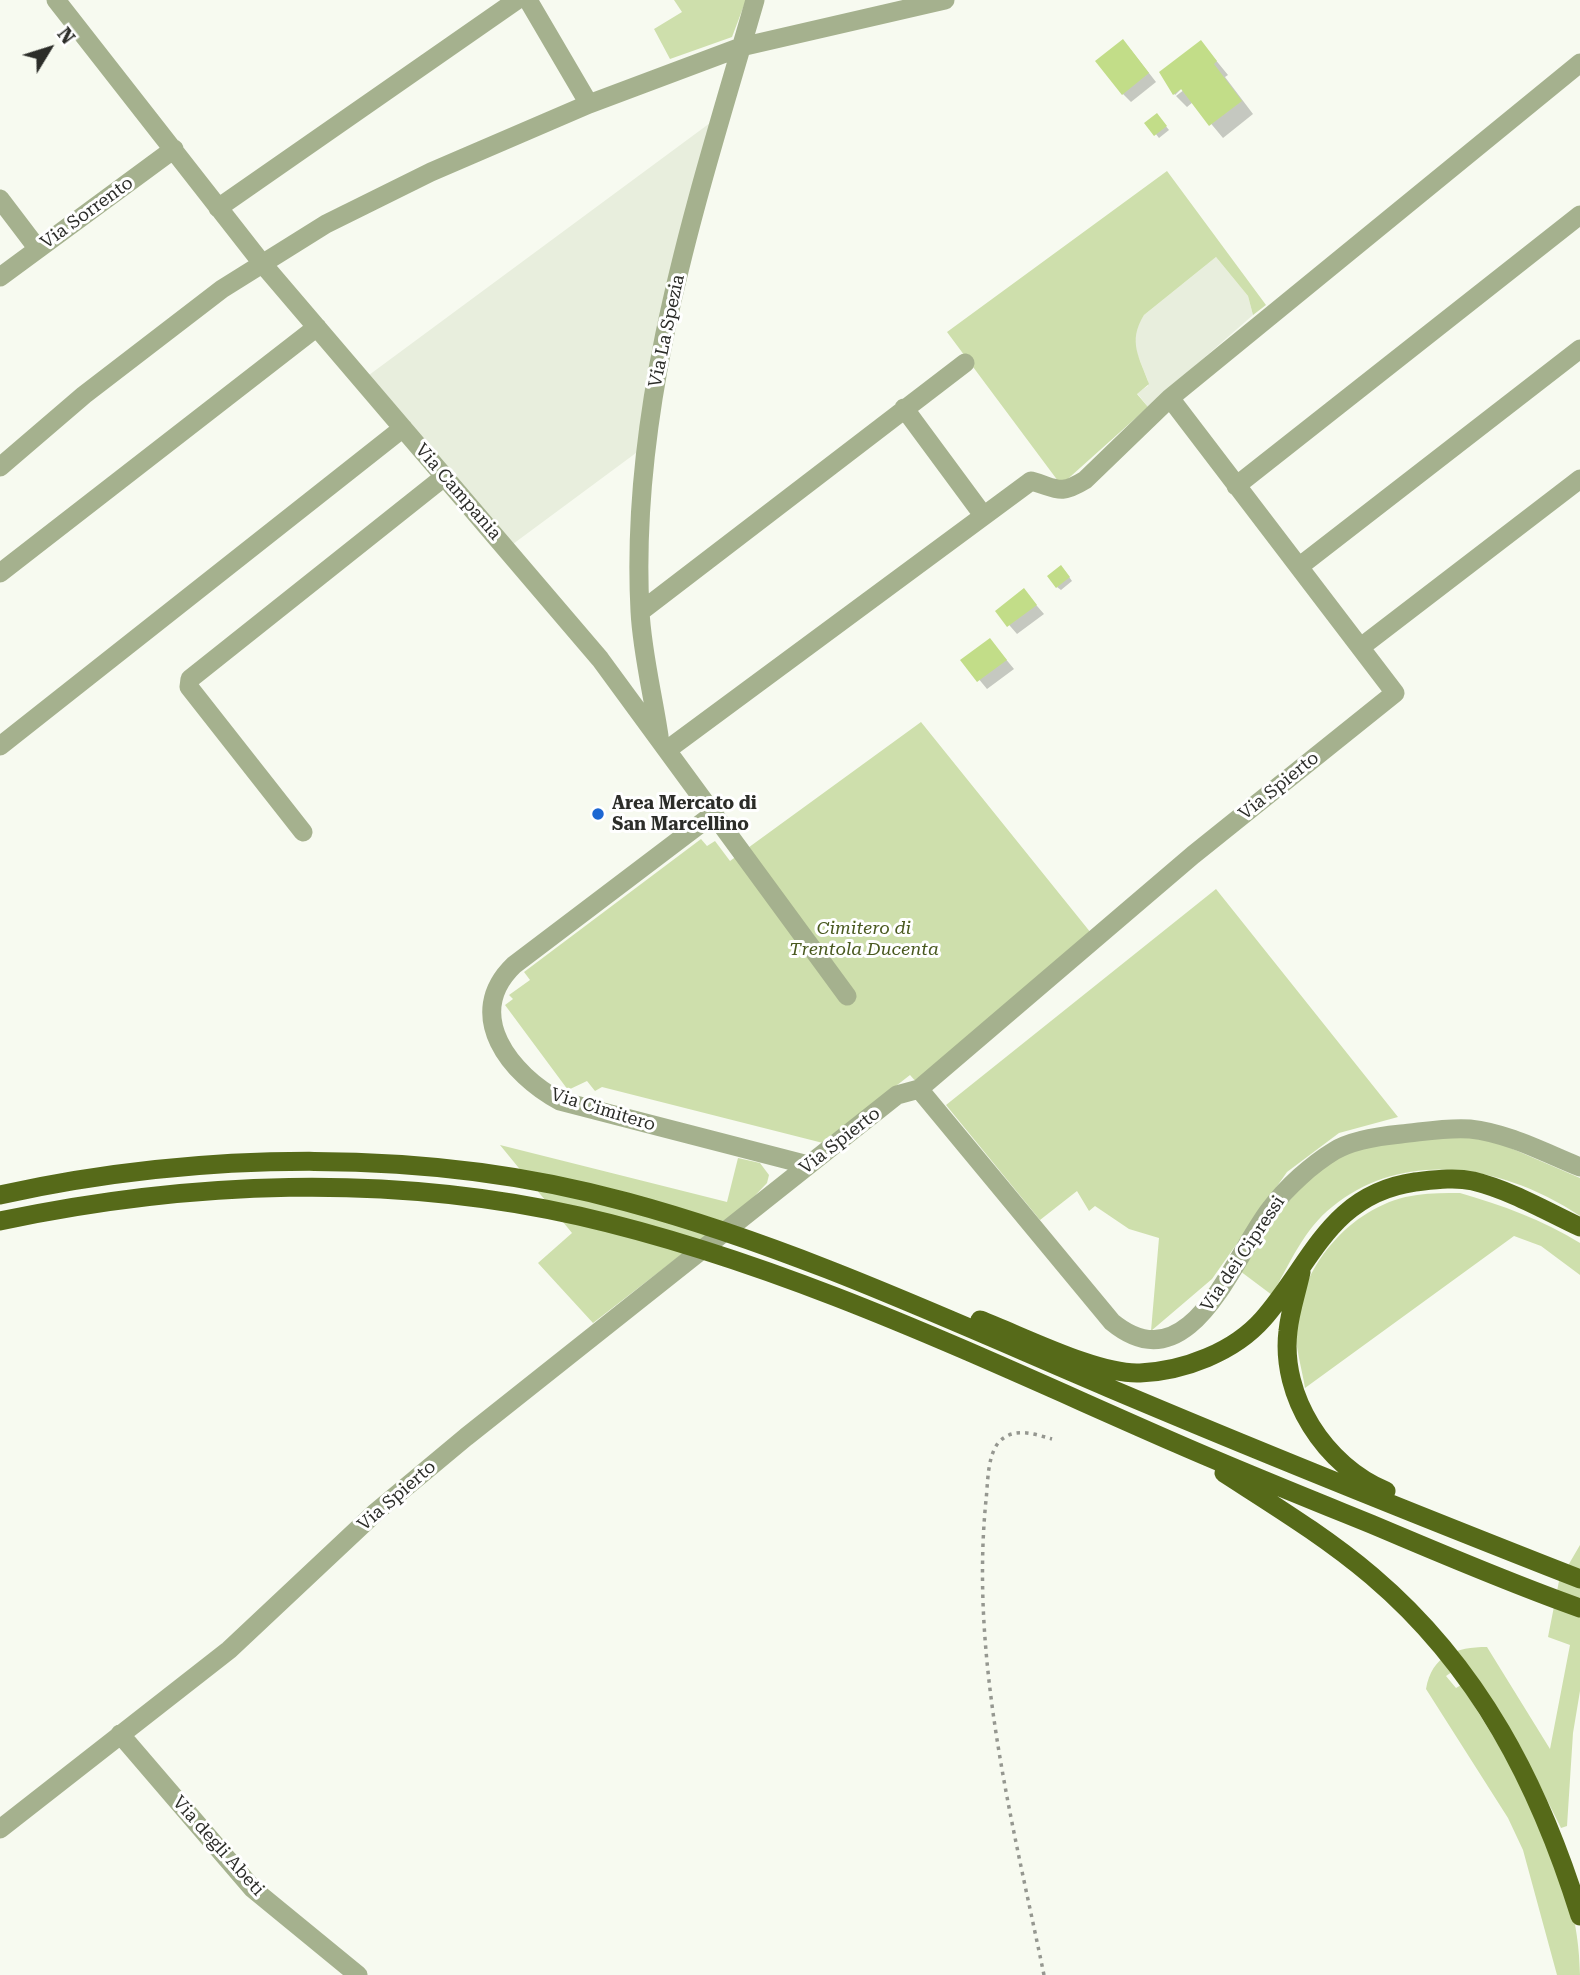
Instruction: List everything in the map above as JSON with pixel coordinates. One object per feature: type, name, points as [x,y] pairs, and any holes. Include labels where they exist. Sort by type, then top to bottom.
[{"type":"highway","points":[[0,1195],[79,1178],[202,1164],[301,1161],[416,1166],[527,1180],[626,1201],[860,1273],[1112,1371],[1140,1373],[1185,1366],[1213,1355],[1237,1341],[1270,1310],[1330,1225],[1367,1197],[1403,1184],[1438,1179],[1482,1185],[1580,1227]]},
{"type":"highway","points":[[0,1221],[60,1208],[175,1192],[282,1188],[375,1189],[576,1216],[688,1245],[824,1293],[1001,1363],[1179,1445],[1580,1608]]},
{"type":"highway","points":[[801,1257],[1271,1457],[1580,1579]]},
{"type":"highway","points":[[1304,1260],[1288,1330],[1287,1362],[1298,1403],[1316,1434],[1340,1461],[1372,1485],[1580,1573]]},
{"type":"highway","points":[[1179,1445],[1310,1527],[1373,1577],[1419,1620],[1465,1676],[1499,1725],[1535,1792],[1562,1856],[1580,1916]]},
{"type":"street","name":"Via Campania","points":[[56,0],[261,262],[592,649],[847,996]]},
{"type":"street","points":[[218,208],[517,0]]},
{"type":"street","points":[[528,0],[589,104]]},
{"type":"street","name":"Via La Spezia","points":[[663,745],[640,612],[642,490],[652,404],[692,224],[727,89],[755,0]]},
{"type":"street","points":[[0,467],[84,395],[261,262],[326,224],[431,172],[589,104],[741,47],[945,0]]},
{"type":"street","points":[[663,745],[1031,481],[1057,491],[1070,489],[1085,480],[1170,398],[1580,64]]},
{"type":"street","name":"Via Sorrento","points":[[0,277],[174,149]]},
{"type":"street","points":[[0,199],[38,249]]},
{"type":"street","points":[[1236,486],[1580,215]]},
{"type":"street","points":[[0,573],[317,327]]},
{"type":"street","points":[[1300,566],[1580,349]]},
{"type":"street","points":[[640,612],[965,363]]},
{"type":"street","name":"Via Spierto","points":[[0,1829],[229,1650],[376,1512],[466,1437],[897,1095],[919,1089],[1194,855],[1395,692],[1170,398]]},
{"type":"street","points":[[904,408],[983,515]]},
{"type":"street","points":[[0,746],[403,428]]},
{"type":"street","points":[[303,832],[189,687],[190,679],[444,477]]},
{"type":"street","points":[[1360,647],[1580,479]]},
{"type":"street","points":[[627,695],[649,671]]},
{"type":"street","name":"Via Cimitero","points":[[712,815],[514,965],[494,990],[490,1006],[491,1023],[497,1038],[515,1065],[537,1089],[560,1101],[808,1165]]},
{"type":"street","name":"Via dei Cipressi","points":[[919,1089],[1112,1322],[1127,1334],[1139,1339],[1171,1336],[1207,1311],[1270,1209],[1299,1178],[1335,1150],[1381,1136],[1469,1129],[1514,1140],[1580,1167]]},
{"type":"street","name":"Via degli Abeti","points":[[120,1734],[253,1889],[358,1975]]},
{"type":"path","points":[[1044,1975],[1010,1810],[986,1657],[982,1586],[983,1532],[990,1461],[998,1444],[1009,1435],[1025,1431],[1052,1439]]},
{"type":"shaded area","points":[[710,123],[640,450],[513,544],[369,375]]},
{"type":"shaded area","points":[[1216,257],[1248,296],[1253,315],[1148,407],[1137,393],[1148,386],[1148,381],[1134,346],[1137,326],[1144,315]]},
{"type":"green space","points":[[674,0],[746,0],[732,37],[670,59],[654,29],[682,12]]},
{"type":"green space","points":[[1167,171],[1266,305],[1253,315],[1248,296],[1216,257],[1144,315],[1136,334],[1136,342],[1149,384],[1137,394],[1148,407],[1061,485],[947,332]]},
{"type":"green space","name":"Cimitero di Trentola Ducenta","points":[[921,722],[1091,933],[917,1083],[910,1075],[823,1143],[602,1087],[595,1091],[587,1081],[568,1090],[505,1005],[513,999],[509,995],[530,980],[524,972],[701,839],[707,846],[715,841],[730,861]]},
{"type":"green space","points":[[1216,889],[1398,1117],[1339,1133],[1287,1172],[1212,1279],[1151,1331],[1159,1238],[1129,1229],[1095,1206],[1089,1211],[1077,1191],[1040,1220],[946,1105]]},
{"type":"green space","points":[[1452,1134],[1492,1140],[1580,1178],[1580,1216],[1520,1185],[1488,1175],[1456,1170],[1423,1170],[1391,1176],[1361,1188],[1332,1207],[1305,1237],[1272,1295],[1240,1271],[1279,1214],[1308,1181],[1325,1167],[1345,1155],[1377,1143]]},
{"type":"green space","points":[[500,1145],[727,1202],[738,1158],[760,1163],[769,1175],[767,1183],[748,1203],[593,1323],[538,1263],[572,1233]]},
{"type":"green space","points":[[1460,1193],[1522,1214],[1580,1243],[1580,1275],[1541,1246],[1514,1236],[1305,1388],[1297,1348],[1296,1324],[1300,1301],[1321,1258],[1353,1223],[1394,1200],[1422,1194]]},
{"type":"green space","points":[[1580,1545],[1580,1691],[1573,1733],[1567,1826],[1561,1828],[1520,1746],[1465,1663],[1446,1676],[1456,1688],[1461,1685],[1502,1752],[1541,1823],[1557,1859],[1577,1936],[1580,1975],[1557,1975],[1523,1850],[1508,1818],[1426,1689],[1434,1668],[1447,1655],[1465,1649],[1487,1647],[1550,1749],[1570,1645],[1548,1637],[1559,1581]]},
{"type":"building","points":[[1123,39],[1149,73],[1122,95],[1095,61]]},
{"type":"building","points":[[1201,40],[1217,61],[1214,64],[1242,101],[1209,126],[1181,89],[1173,95],[1159,72]]},
{"type":"building","points":[[1157,113],[1167,126],[1154,136],[1144,123]]},
{"type":"building","points":[[1061,565],[1070,577],[1056,588],[1047,576]]},
{"type":"building","points":[[1024,588],[1037,605],[1007,627],[995,611]]},
{"type":"building","points":[[990,638],[1007,660],[977,682],[960,660]]},
{"type":"place","name":"Area Mercato di San Marcellino","points":[[598,814]]}]
